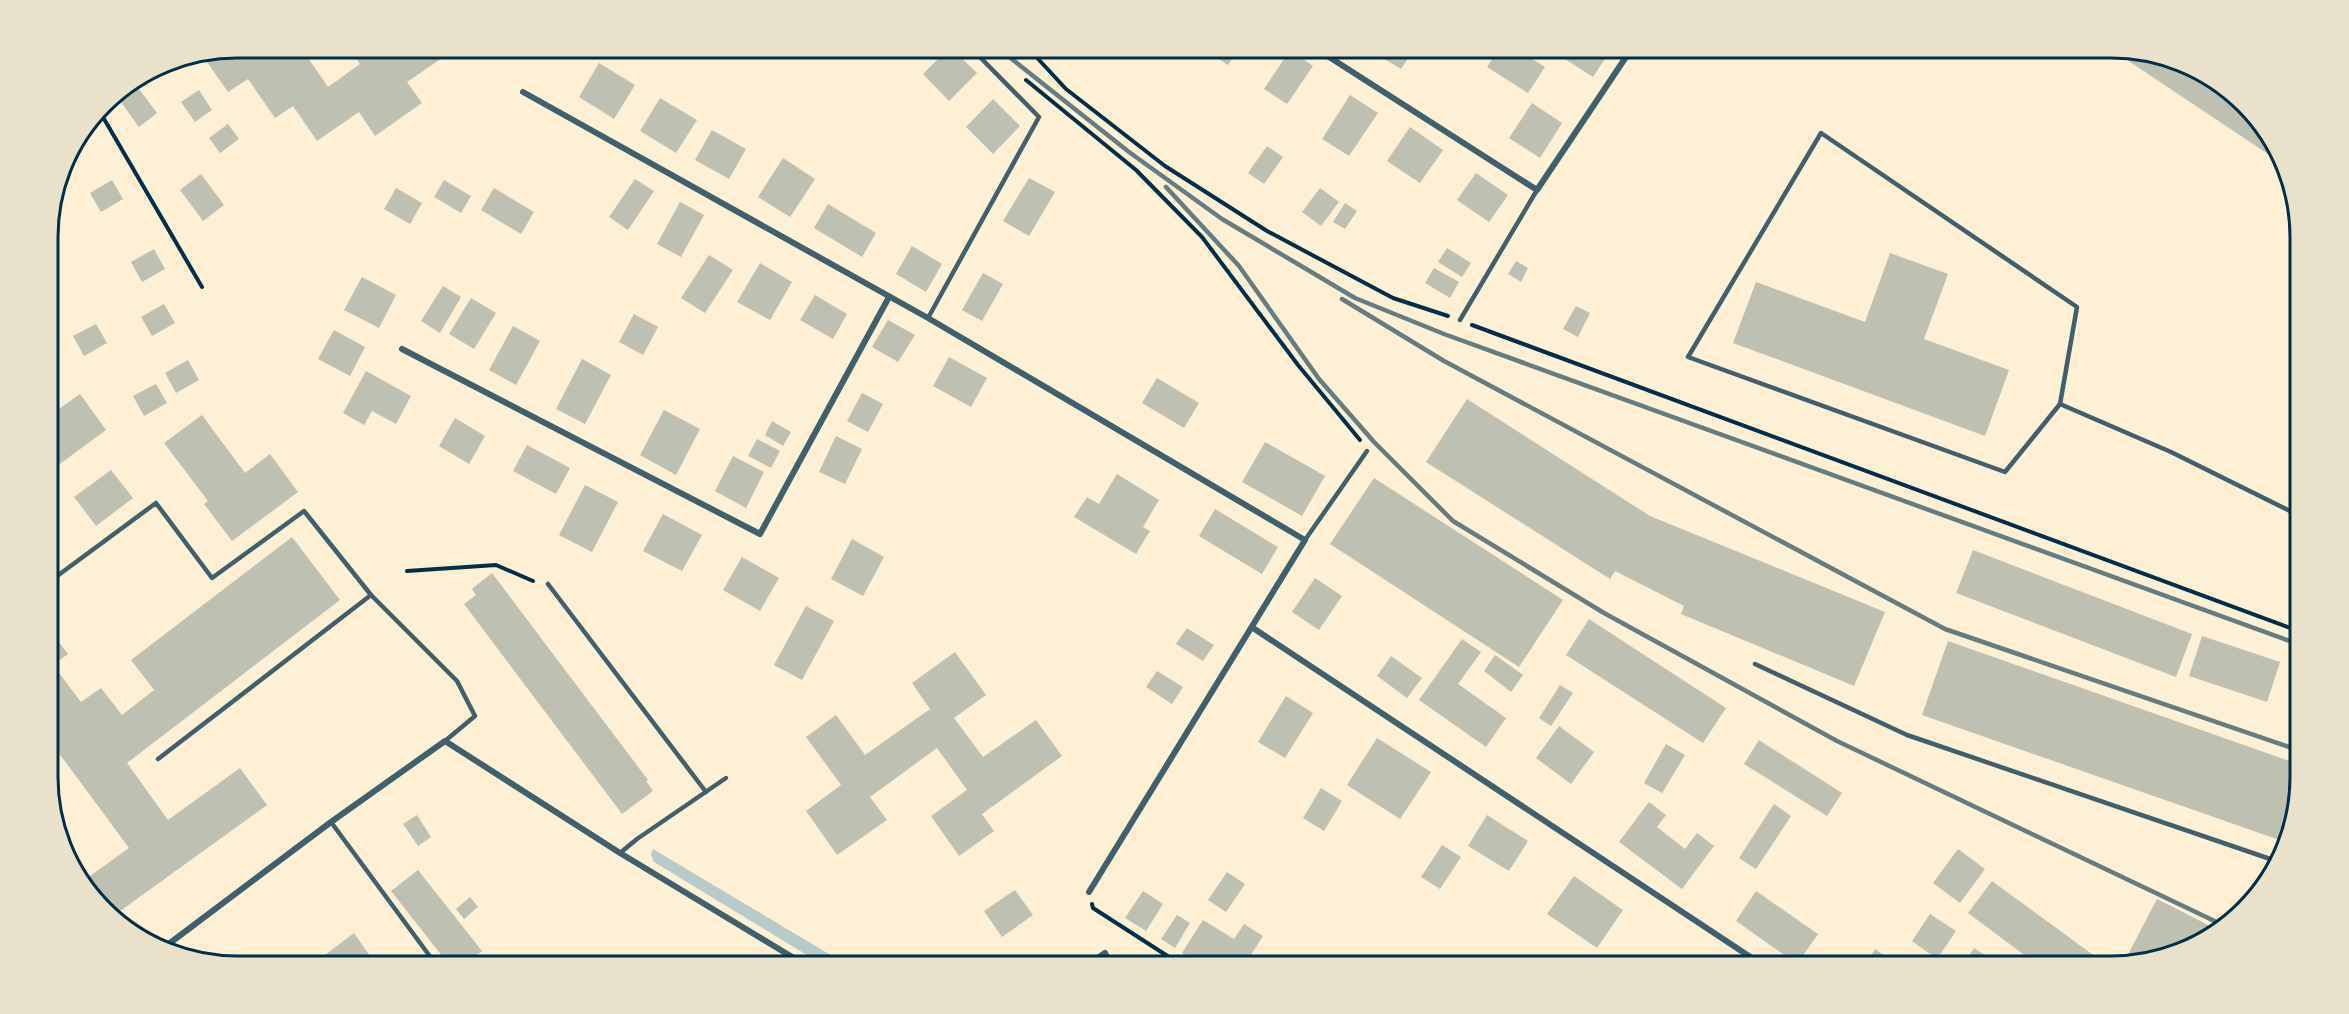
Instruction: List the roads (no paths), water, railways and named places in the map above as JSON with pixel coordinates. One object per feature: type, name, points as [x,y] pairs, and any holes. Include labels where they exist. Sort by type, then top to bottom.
[{"type":"street","points":[[1333,59],[1537,190],[1625,59]]},
{"type":"street","points":[[523,93],[928,318],[1305,540],[1089,892]]},
{"type":"street","points":[[402,349],[760,534],[889,297]]},
{"type":"street","points":[[1253,628],[1748,955]]},
{"type":"street","points":[[171,943],[331,822],[445,741],[620,853],[790,956]]},
{"type":"street","points":[[1101,956],[1105,953]]},
{"type":"lane","points":[[928,318],[1039,117],[982,59]]},
{"type":"lane","points":[[1821,133],[2077,307],[2060,404],[2005,472],[1688,357],[1821,133]]},
{"type":"lane","points":[[1460,320],[1537,190]]},
{"type":"lane","points":[[2060,404],[2171,452],[2290,511]]},
{"type":"lane","points":[[1305,540],[1367,451]]},
{"type":"lane","points":[[59,575],[156,503],[212,578],[304,511],[372,595],[457,681],[475,716],[445,741]]},
{"type":"lane","points":[[548,584],[706,792]]},
{"type":"lane","points":[[158,759],[372,595]]},
{"type":"lane","points":[[1755,664],[1907,735],[2270,859]]},
{"type":"lane","points":[[620,853],[726,778]]},
{"type":"lane","points":[[331,822],[430,956]]},
{"type":"railway","points":[[1012,59],[1129,152],[1222,219],[1355,298],[1444,334],[2290,641]]},
{"type":"railway","points":[[1166,187],[1239,266],[1319,379],[1374,442],[1453,521],[1604,613],[1837,741],[2216,921]]},
{"type":"railway","points":[[1342,299],[1444,361],[1945,629],[2290,747]]}]
